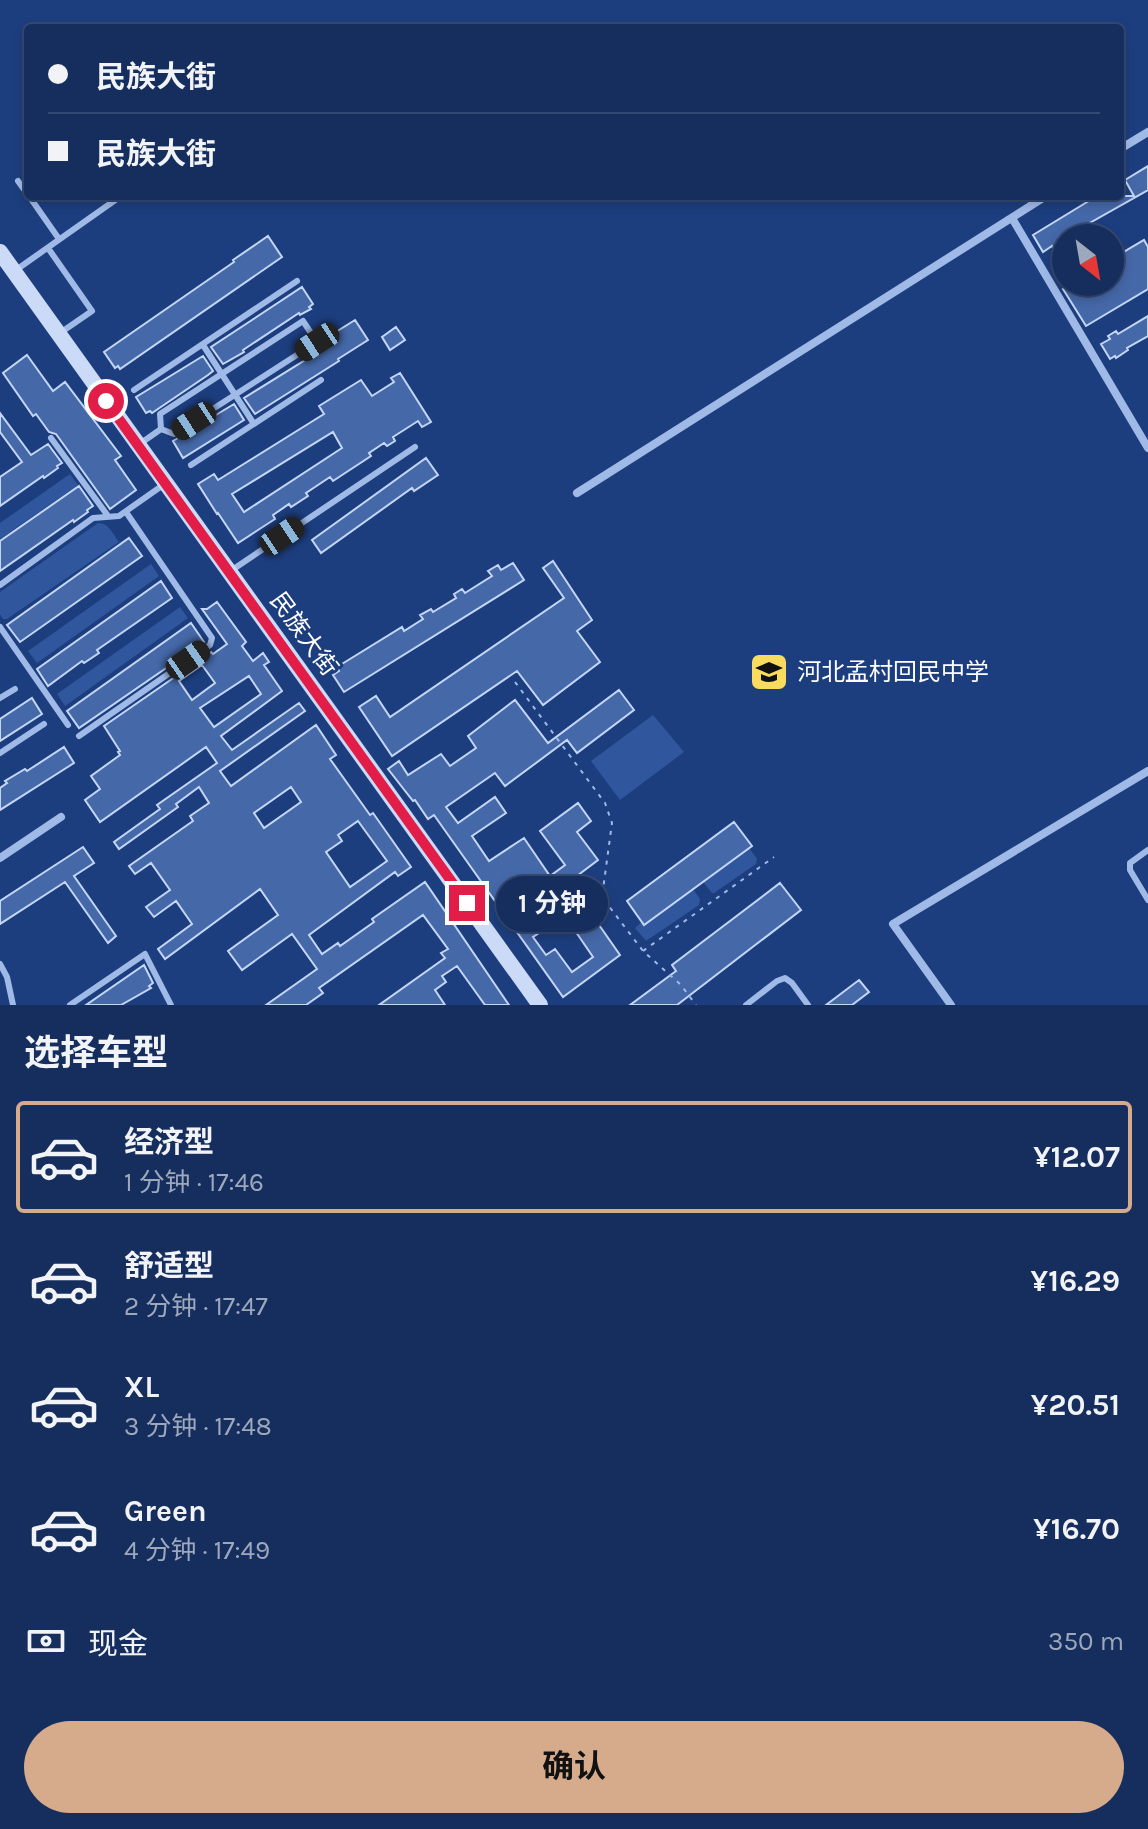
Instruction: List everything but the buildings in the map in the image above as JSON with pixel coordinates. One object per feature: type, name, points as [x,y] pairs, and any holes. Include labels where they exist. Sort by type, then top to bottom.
[{"type":"main road","name":"民族大街","points":[[0,252],[540,1005]]},
{"type":"street","points":[[1124,147],[1148,132]]},
{"type":"street","points":[[577,493],[1040,200]]},
{"type":"street","points":[[1012,218],[1148,448]]},
{"type":"street","points":[[951,1005],[893,924],[1148,771]]},
{"type":"street","points":[[0,858],[61,817]]},
{"type":"lane","points":[[18,181],[24,190]]},
{"type":"lane","points":[[31,200],[59,239]]},
{"type":"lane","points":[[14,272],[115,200]]},
{"type":"lane","points":[[48,248],[92,311],[59,334]]},
{"type":"lane","points":[[134,390],[297,281]]},
{"type":"lane","points":[[303,321],[317,342],[174,434],[161,429],[160,414],[303,321]]},
{"type":"lane","points":[[203,345],[254,424]]},
{"type":"lane","points":[[191,465],[321,380]]},
{"type":"lane","points":[[138,445],[161,429]]},
{"type":"lane","points":[[51,438],[108,516]]},
{"type":"lane","points":[[229,572],[415,447]]},
{"type":"lane","points":[[0,585],[93,518],[119,516],[166,483]]},
{"type":"lane","points":[[79,736],[210,645],[212,638],[126,512]]},
{"type":"lane","points":[[0,627],[68,725]]},
{"type":"lane","points":[[0,698],[15,689]]},
{"type":"lane","points":[[0,753],[44,724]]},
{"type":"lane","points":[[1148,850],[1130,863],[1130,870],[1148,900]]},
{"type":"lane","points":[[70,1005],[145,954],[171,1005]]},
{"type":"lane","points":[[0,964],[7,977],[13,1005]]},
{"type":"lane","points":[[746,1005],[785,978],[808,1005]]},
{"type":"path","points":[[515,682],[605,803],[610,815],[611,835],[602,897],[643,951],[681,985],[696,1005]]},
{"type":"path","points":[[643,951],[774,857]]},
{"type":"shaded area","points":[[70,474],[78,485],[0,539],[0,523]]},
{"type":"shaded area","points":[[98,523],[108,527],[119,542],[3,619],[0,614],[0,592]]},
{"type":"shaded area","points":[[151,564],[159,576],[37,663],[28,651]]},
{"type":"shaded area","points":[[180,607],[188,618],[65,706],[57,694]]},
{"type":"shaded area","points":[[653,715],[684,752],[620,800],[591,761]]},
{"type":"shaded area","points":[[749,848],[757,859],[756,864],[712,893],[703,882]]},
{"type":"shaded area","points":[[693,889],[700,899],[699,905],[646,941],[635,928]]},
{"type":"place","name":"河北孟村回民中学","points":[[769,672]]},
{"type":"route","points":[[106,401],[467,903]]}]
